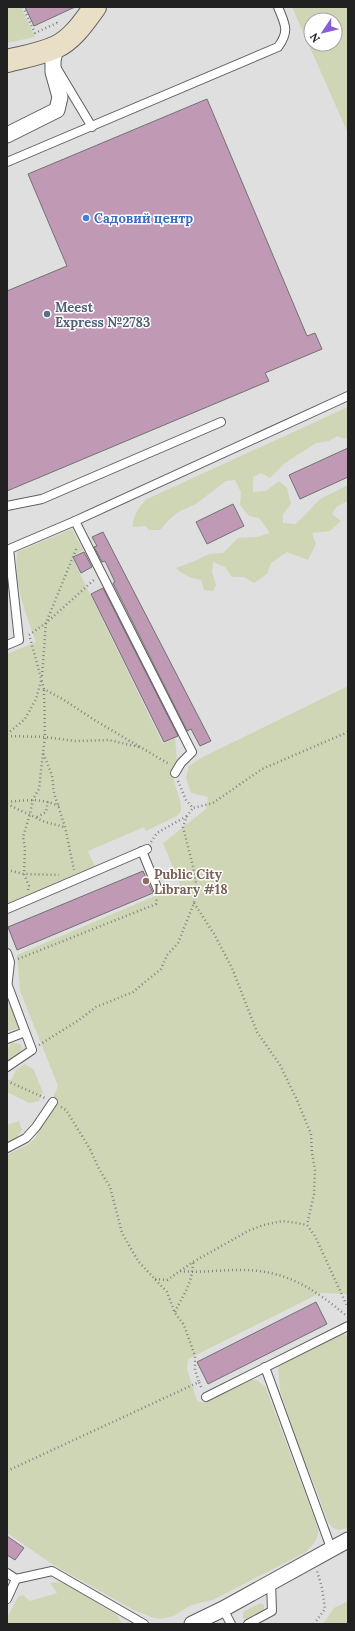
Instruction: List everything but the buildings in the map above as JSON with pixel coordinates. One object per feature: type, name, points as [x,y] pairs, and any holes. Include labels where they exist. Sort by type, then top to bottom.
[{"type":"street","points":[[7,135],[57,110],[60,97],[53,72],[60,49],[80,27],[95,7]]},
{"type":"street","points":[[7,61],[60,49]]},
{"type":"street","points":[[192,1624],[224,1609],[331,1548],[348,1540]]},
{"type":"lane","points":[[7,162],[92,127],[278,46],[284,38],[286,26],[278,7]]},
{"type":"lane","points":[[60,49],[92,127]]},
{"type":"lane","points":[[7,645],[19,640],[8,549],[75,521],[348,396]]},
{"type":"lane","points":[[7,506],[42,499],[221,422]]},
{"type":"lane","points":[[75,521],[192,752],[181,763],[175,773]]},
{"type":"lane","points":[[7,909],[144,850],[158,890]]},
{"type":"lane","points":[[7,953],[10,962],[7,989]]},
{"type":"lane","points":[[7,1067],[32,1050],[8,986]]},
{"type":"lane","points":[[7,1039],[25,1032]]},
{"type":"lane","points":[[7,1148],[26,1138],[36,1127],[53,1102]]},
{"type":"lane","points":[[206,1397],[348,1326]]},
{"type":"lane","points":[[265,1367],[331,1548]]},
{"type":"lane","points":[[7,1574],[16,1579],[52,1571],[144,1624]]},
{"type":"lane","points":[[7,1599],[16,1579]]},
{"type":"lane","points":[[248,1624],[272,1611],[271,1582]]},
{"type":"lane","points":[[224,1609],[231,1624]]},
{"type":"path","points":[[23,7],[35,32],[57,23],[60,49]]},
{"type":"path","points":[[7,735],[25,719],[36,700],[42,679],[46,623],[82,536]]},
{"type":"path","points":[[19,640],[46,623],[101,573]]},
{"type":"path","points":[[26,628],[44,689],[45,737],[39,789],[33,799],[23,837],[25,848],[24,874],[29,886],[28,900]]},
{"type":"path","points":[[44,689],[168,763],[175,773],[186,800],[193,808]]},
{"type":"path","points":[[32,1050],[96,1007],[133,992],[161,969],[167,955],[178,943],[194,903],[196,884],[183,827],[187,816],[193,808],[213,803],[262,769],[348,732]]},
{"type":"path","points":[[7,735],[45,737],[75,741],[109,740],[144,748]]},
{"type":"path","points":[[7,870],[24,874],[60,875],[76,880],[65,827],[54,793],[52,775],[43,753]]},
{"type":"path","points":[[7,803],[33,799],[48,801],[59,806]]},
{"type":"path","points":[[37,817],[46,812],[48,801]]},
{"type":"path","points":[[7,803],[45,822],[65,827]]},
{"type":"path","points":[[144,850],[157,833],[187,816]]},
{"type":"path","points":[[10,962],[156,904],[158,890]]},
{"type":"path","points":[[194,903],[214,934],[232,968],[257,1032],[280,1064],[311,1134],[315,1170],[314,1188],[307,1225]]},
{"type":"path","points":[[7,1081],[53,1102],[66,1110],[90,1149],[99,1169],[110,1187],[122,1233],[138,1261],[167,1292],[175,1313],[184,1325],[190,1338],[195,1356],[195,1370],[206,1397]]},
{"type":"path","points":[[154,1279],[167,1280],[193,1262],[250,1230],[282,1221],[307,1225],[315,1236],[348,1308]]},
{"type":"path","points":[[175,1313],[189,1289],[193,1272],[193,1262]]},
{"type":"path","points":[[180,1271],[193,1272],[239,1270],[277,1273],[310,1288],[328,1300],[348,1317]]},
{"type":"path","points":[[7,1471],[199,1382]]},
{"type":"path","points":[[314,1558],[322,1588],[325,1608],[314,1624]]},
{"type":"green space","points":[[7,7],[21,7],[35,37],[7,43]]},
{"type":"green space","points":[[292,7],[348,7],[348,133],[312,52],[343,52],[343,12],[303,12],[303,32]]},
{"type":"green space","points":[[348,407],[348,437],[345,439],[337,436],[329,441],[316,443],[285,463],[270,478],[261,473],[253,477],[253,492],[266,491],[279,481],[287,488],[291,504],[283,514],[283,523],[296,524],[320,499],[348,485],[348,501],[336,507],[332,514],[341,521],[330,531],[312,533],[316,544],[308,560],[287,552],[271,563],[267,574],[254,583],[244,577],[232,577],[225,567],[213,562],[212,572],[216,585],[213,591],[204,590],[201,580],[187,576],[176,568],[209,554],[223,553],[238,538],[257,537],[270,533],[259,518],[249,516],[240,505],[241,492],[235,480],[226,481],[196,504],[178,512],[160,530],[149,530],[145,526],[133,527],[137,512],[147,499]]},
{"type":"green space","points":[[72,529],[83,550],[72,557],[163,744],[175,738],[177,761],[173,777],[181,804],[181,811],[177,816],[146,831],[144,827],[88,851],[95,867],[7,904],[7,654],[36,642],[21,598],[17,576],[17,552]]},
{"type":"green space","points":[[348,686],[348,1294],[320,1293],[188,1359],[187,1369],[196,1398],[200,1402],[205,1402],[250,1380],[256,1380],[265,1386],[318,1528],[318,1535],[306,1552],[213,1600],[191,1605],[174,1616],[160,1619],[132,1609],[52,1564],[7,1533],[7,1155],[29,1144],[36,1137],[58,1086],[20,991],[17,955],[180,885],[163,843],[206,809],[208,797],[191,793],[186,778],[189,766],[201,758]]},
{"type":"green space","points":[[9,997],[19,1024],[18,1028],[9,1031],[7,1030]]},
{"type":"green space","points":[[12,1043],[21,1044],[22,1047],[16,1056],[10,1060],[7,1060],[8,1048]]},
{"type":"green space","points":[[25,1064],[34,1070],[43,1093],[39,1101],[29,1103],[7,1092],[7,1081],[12,1079],[16,1070]]},
{"type":"green space","points":[[19,1121],[22,1130],[13,1142],[7,1145],[7,1125]]},
{"type":"green space","points":[[343,1334],[348,1336],[348,1528],[339,1530],[333,1528],[328,1522],[300,1450],[280,1390],[278,1364]]},
{"type":"green space","points":[[59,1582],[65,1584],[117,1615],[122,1624],[7,1624],[7,1618],[18,1597],[23,1595],[30,1601],[57,1593],[50,1583]]},
{"type":"green space","points":[[348,1601],[348,1624],[323,1624],[334,1608]]},
{"type":"green space","points":[[260,1603],[264,1605],[264,1611],[248,1620],[243,1618],[243,1612]]},
{"type":"place","name":"Садовий центр","points":[[86,218]]},
{"type":"place","name":"Meest Express №2783","points":[[47,314]]},
{"type":"place","name":"Public City Library #18","points":[[146,881]]}]
